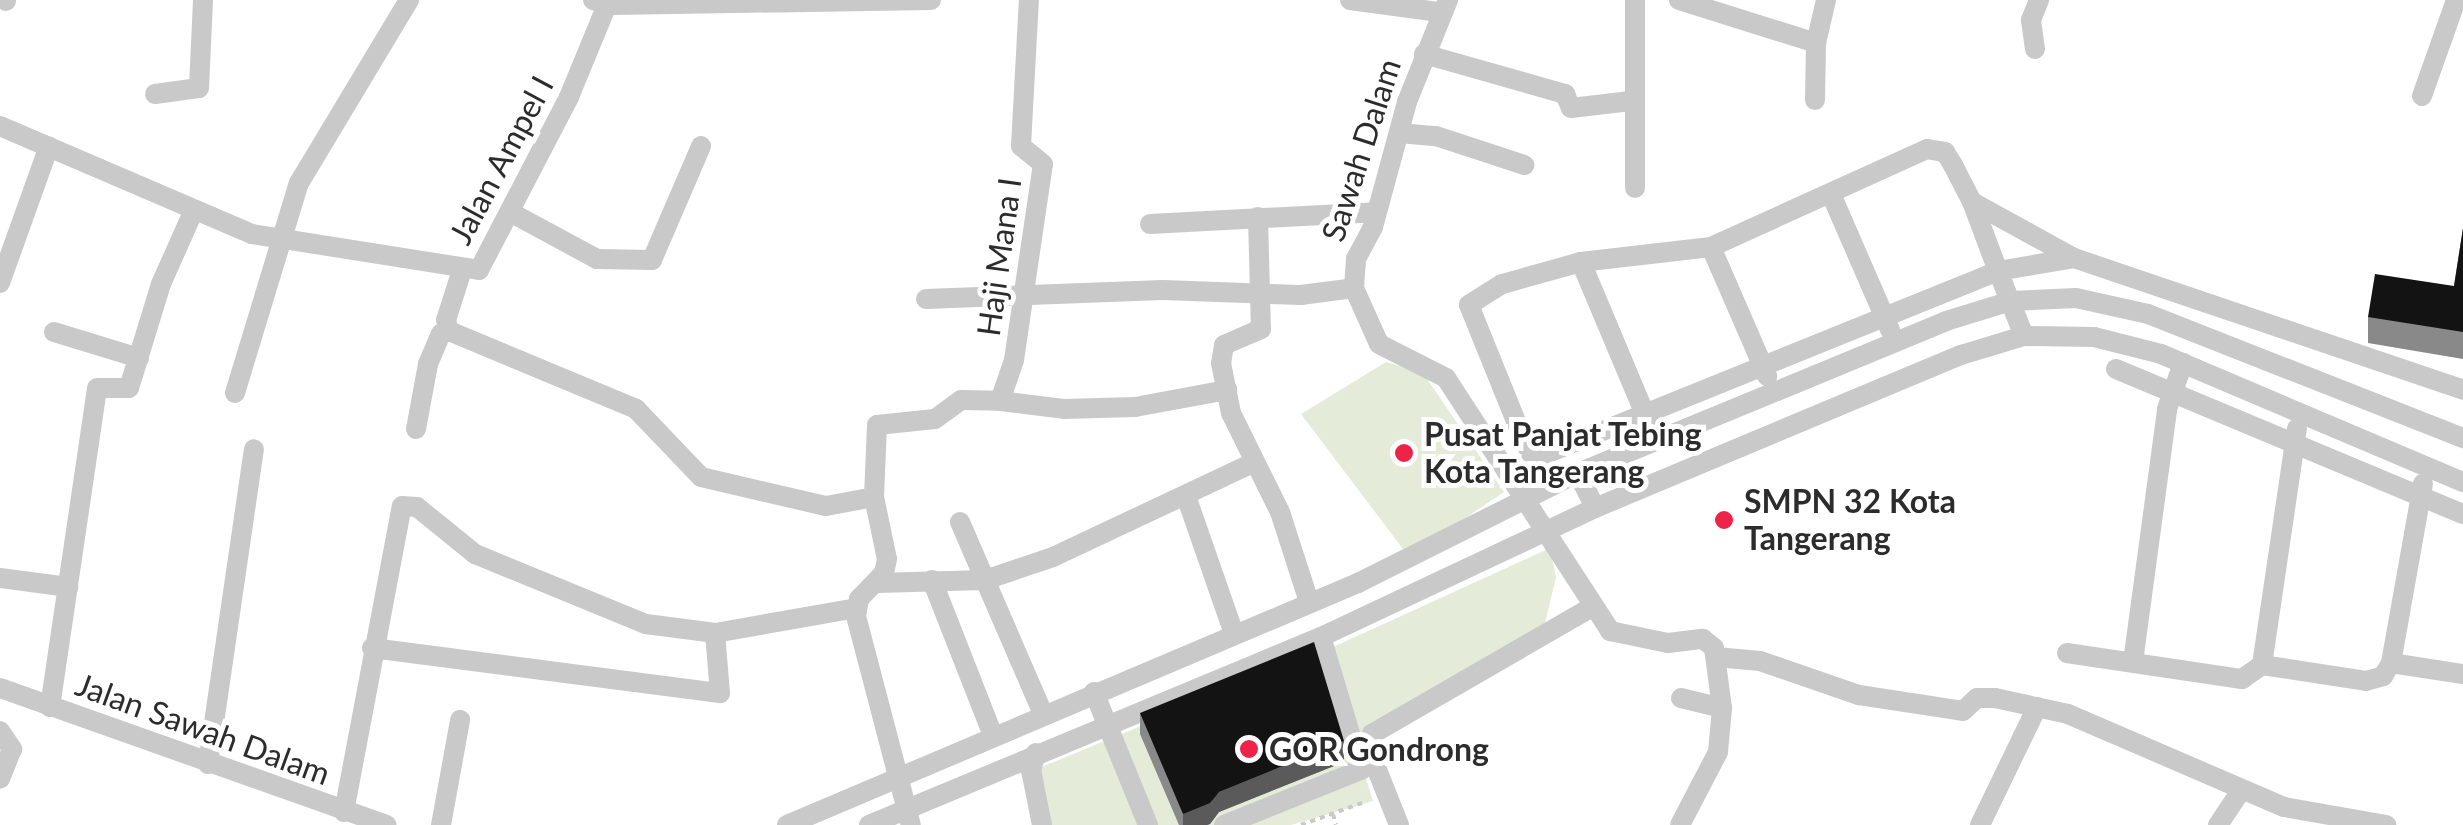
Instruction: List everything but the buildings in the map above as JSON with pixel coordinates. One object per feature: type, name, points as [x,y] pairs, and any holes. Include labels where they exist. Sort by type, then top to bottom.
[{"type":"street","points":[[156,94],[199,88],[202,0]]},
{"type":"street","points":[[236,392],[300,183],[409,0]]},
{"type":"street","points":[[606,2],[931,0]]},
{"type":"street","name":"Haji Mana I","points":[[1000,400],[1028,294],[1043,164],[1020,146],[1028,0]]},
{"type":"street","points":[[1350,0],[1444,6]]},
{"type":"street","points":[[1635,0],[1631,101],[1635,188]]},
{"type":"street","points":[[1679,0],[1816,42]]},
{"type":"street","points":[[1815,100],[1816,42],[1826,0]]},
{"type":"street","points":[[2035,49],[2031,20],[2040,0]]},
{"type":"street","points":[[2422,96],[2456,0]]},
{"type":"street","name":"Jalan Ampel I","points":[[0,126],[194,210],[281,240],[362,247],[462,270],[483,266],[570,97],[606,2]]},
{"type":"street","name":"Sawah Dalam","points":[[1444,6],[1424,54],[1376,212],[1356,259],[1354,288],[1379,344],[1446,378],[1616,635],[1668,643],[1703,639],[1716,657]]},
{"type":"street","points":[[1424,54],[1565,94],[1571,108],[1631,101]]},
{"type":"street","points":[[1398,133],[1456,141],[1524,165]]},
{"type":"street","points":[[0,283],[49,146]]},
{"type":"street","points":[[510,212],[597,259],[652,260],[701,146]]},
{"type":"street","points":[[2018,318],[1998,271],[1972,202],[1945,152],[1927,149],[1711,247],[1581,262],[1478,296],[1469,317],[1530,452],[1556,450],[1998,271],[2074,258]]},
{"type":"street","points":[[1831,194],[1895,341]]},
{"type":"street","points":[[1972,202],[2000,223],[2074,258],[2463,390]]},
{"type":"street","points":[[50,707],[97,388],[129,388],[194,210]]},
{"type":"street","points":[[1150,224],[1376,212]]},
{"type":"street","points":[[1258,217],[1258,334],[1222,350],[1227,390],[1309,602]]},
{"type":"street","points":[[1711,247],[1773,392]]},
{"type":"street","points":[[1581,262],[1656,440]]},
{"type":"street","points":[[462,270],[446,320],[450,330],[636,409],[701,477],[826,506],[874,497]]},
{"type":"street","points":[[926,299],[1354,288]]},
{"type":"street","points":[[788,825],[903,799],[1036,753],[1233,631],[1309,602],[1656,440],[1895,341],[2018,318],[2076,298],[2148,314],[2390,431],[2430,469],[2463,482]]},
{"type":"street","points":[[869,825],[993,736],[1043,714],[1102,712],[1321,637],[1459,575],[1545,527],[1594,505],[1961,355],[2018,318],[2183,363],[2302,415],[2461,439]]},
{"type":"street","points":[[416,429],[428,364],[441,334],[450,330]]},
{"type":"street","points":[[54,332],[139,358]]},
{"type":"street","points":[[2133,662],[2172,392],[2183,363]]},
{"type":"street","points":[[2116,369],[2293,438],[2463,514]]},
{"type":"street","points":[[344,812],[372,648],[402,506],[408,504],[475,554],[608,612],[715,633],[857,608],[877,583],[887,559],[874,497],[877,425],[935,420],[962,400],[1000,400],[1064,409],[1135,406],[1227,390]]},
{"type":"street","points":[[2067,653],[2242,679],[2262,664],[2293,438],[2302,415]]},
{"type":"street","points":[[208,764],[254,448]]},
{"type":"street","points":[[877,583],[985,580],[1186,496],[1255,462]]},
{"type":"street","points":[[2262,664],[2366,681],[2384,676],[2391,663],[2418,495],[2430,469]]},
{"type":"street","points":[[1579,476],[1594,505]]},
{"type":"street","points":[[1186,496],[1233,631]]},
{"type":"street","points":[[960,522],[1043,714]]},
{"type":"street","points":[[1442,540],[1459,575]]},
{"type":"street","points":[[0,578],[68,587]]},
{"type":"street","points":[[932,580],[993,736]]},
{"type":"street","points":[[1399,825],[1368,747],[1372,734],[1594,606]]},
{"type":"street","points":[[857,608],[903,799]]},
{"type":"street","points":[[372,648],[720,693],[715,633]]},
{"type":"street","points":[[1224,825],[1361,770],[1321,637]]},
{"type":"street","points":[[1680,825],[1718,752],[1722,708],[1716,657],[1760,662],[1859,695],[1963,711],[1977,698],[2037,707],[2100,725],[2242,790],[2306,813],[2386,825]]},
{"type":"street","points":[[2391,663],[2463,674]]},
{"type":"street","name":"Jalan Sawah Dalam","points":[[0,688],[386,825]]},
{"type":"street","points":[[1681,698],[1722,708]]},
{"type":"street","points":[[1980,825],[2037,707]]},
{"type":"street","points":[[1102,712],[1148,825]]},
{"type":"street","points":[[441,825],[460,720]]},
{"type":"street","points":[[0,731],[12,749],[0,779]]},
{"type":"street","points":[[1036,753],[1031,770],[1042,825]]},
{"type":"street","points":[[2218,825],[2242,790]]},
{"type":"path","points":[[1300,825],[1362,803]]},
{"type":"path","points":[[1334,814],[1336,825]]},
{"type":"green space","name":"Pusat Panjat Tebing Kota Tangerang","points":[[1386,362],[1423,373],[1504,492],[1452,527],[1403,549],[1301,414]]},
{"type":"green space","points":[[1550,548],[1556,577],[1542,636],[1354,741],[1373,801],[1291,825],[1048,825],[1032,771],[1342,643]]},
{"type":"place","name":"Pusat Panjat Tebing Kota Tangerang","points":[[1404,453]]},
{"type":"place","name":"SMPN 32 Kota Tangerang","points":[[1724,520]]},
{"type":"place","name":"GOR Gondrong","points":[[1249,749]]}]
